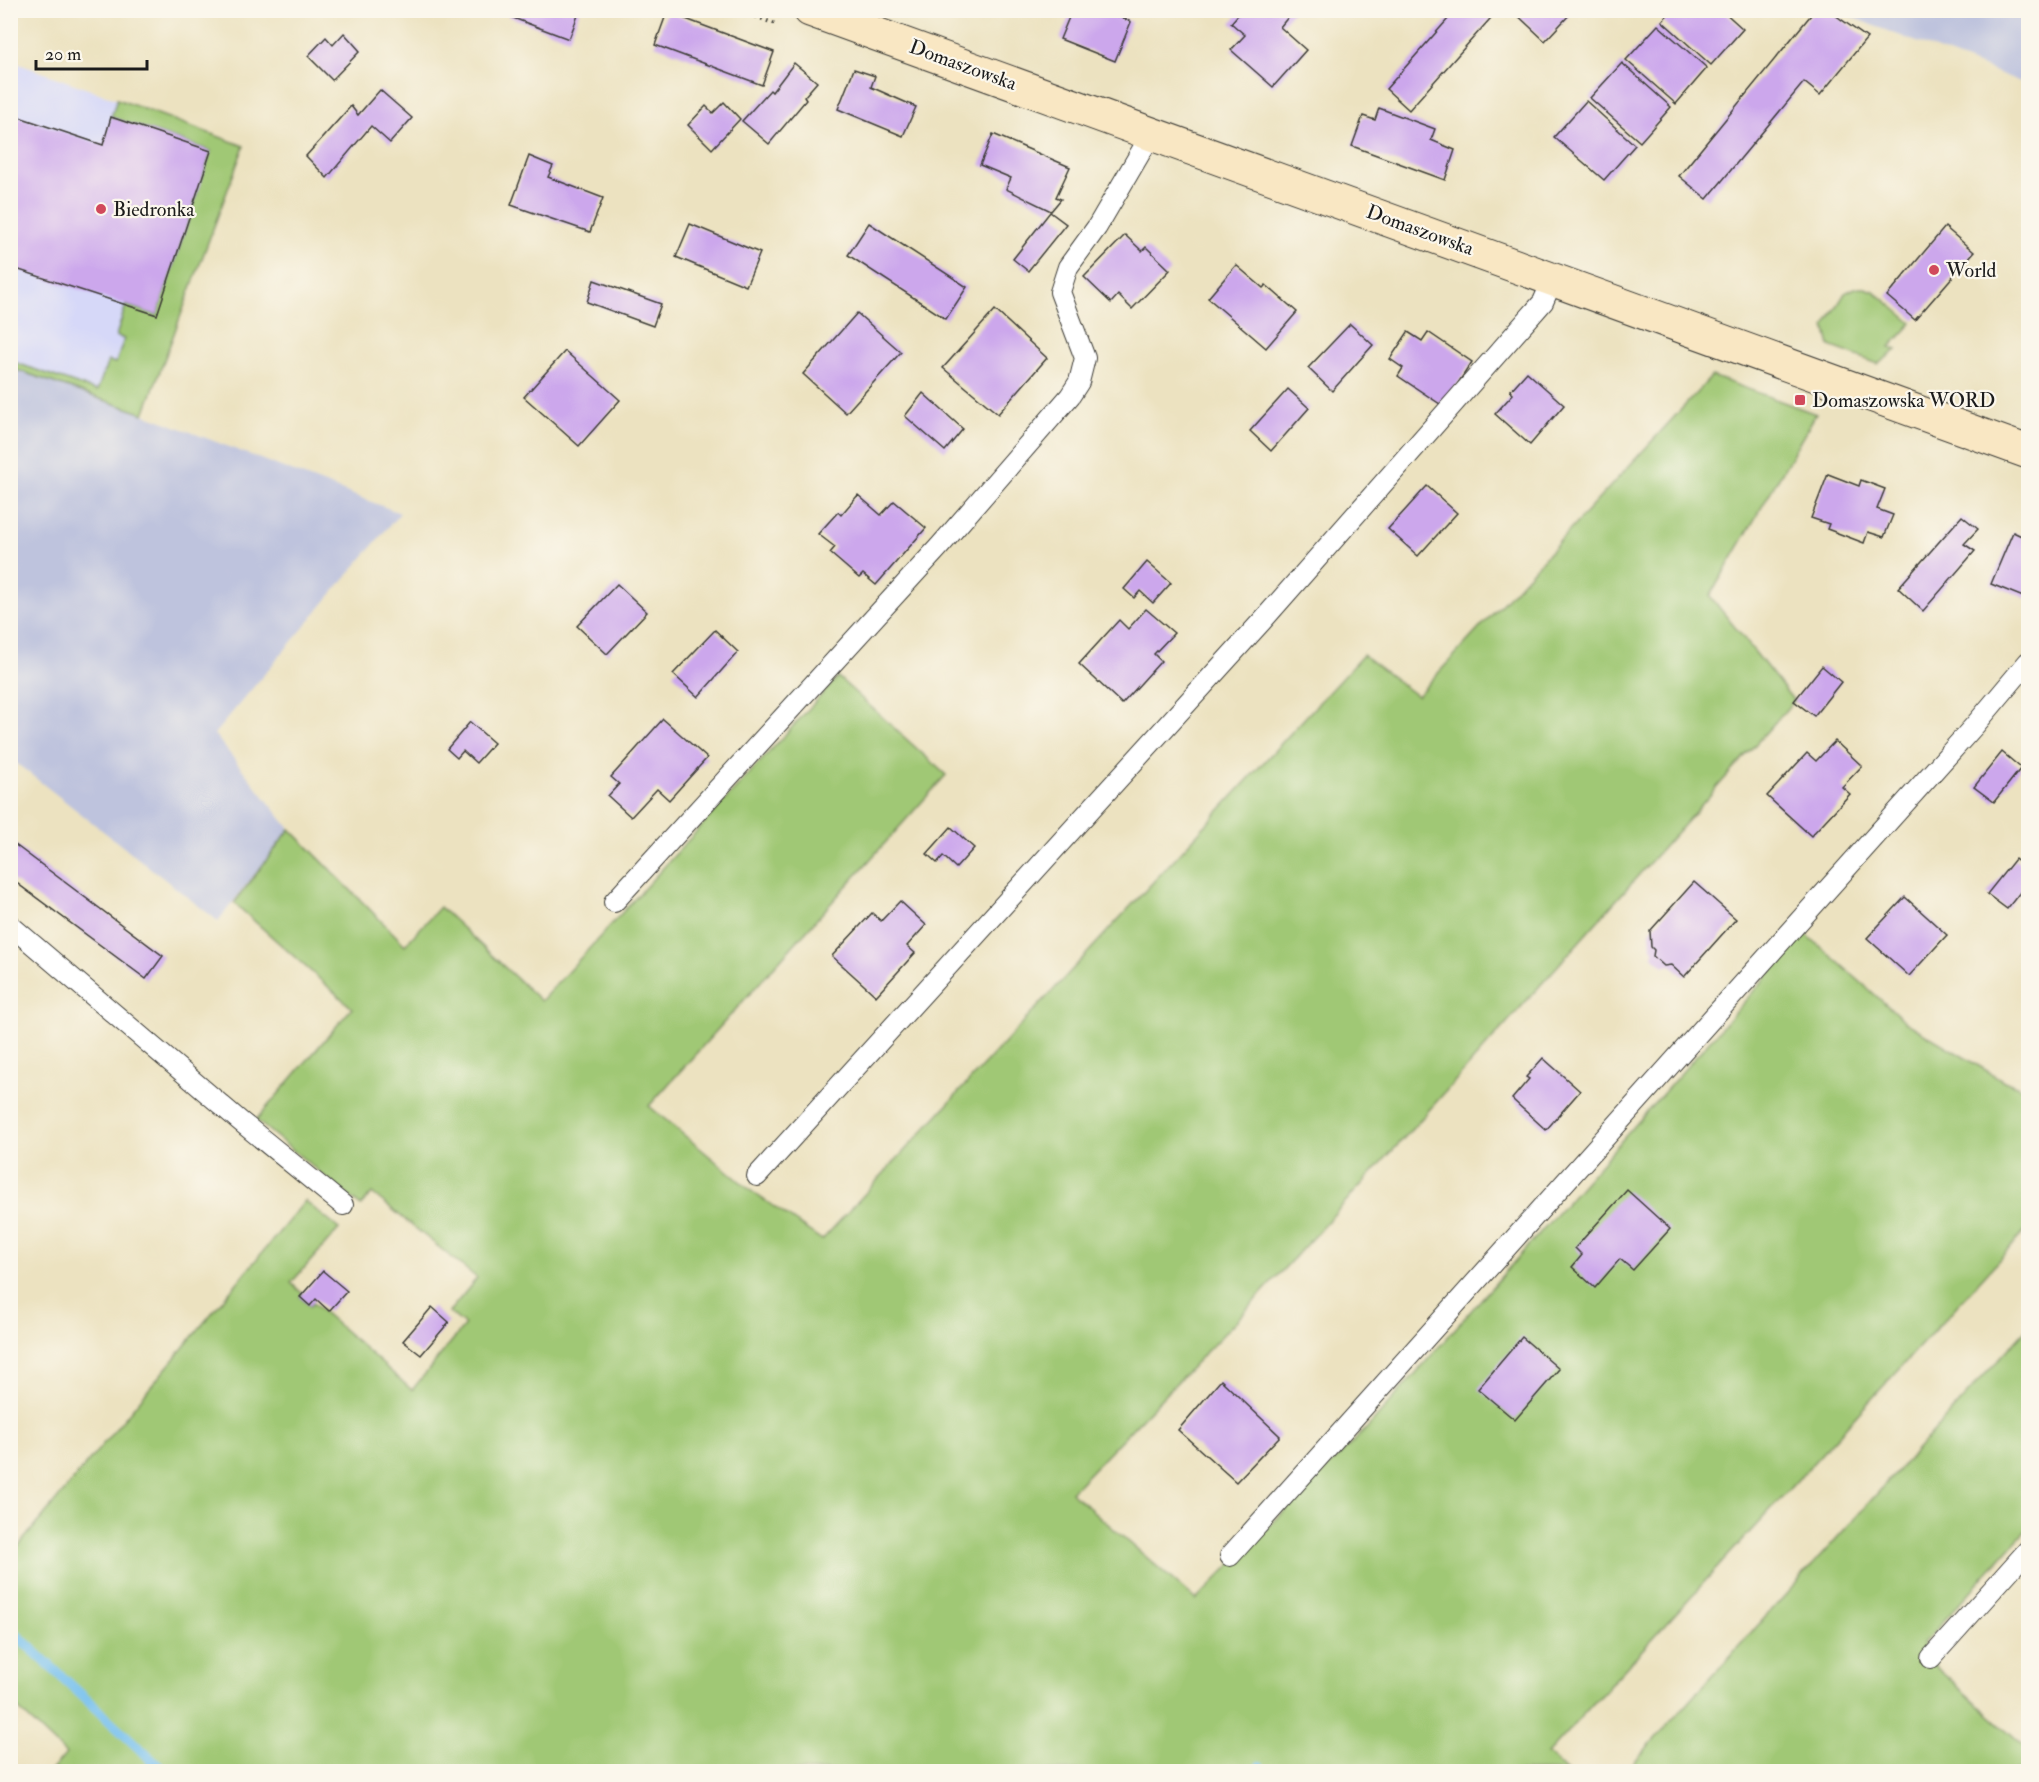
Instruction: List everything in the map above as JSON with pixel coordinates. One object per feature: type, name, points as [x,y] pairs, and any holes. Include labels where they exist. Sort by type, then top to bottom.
[{"type":"street","name":"Domaszowska","points":[[810,10],[2028,452]]},
{"type":"lane","points":[[614,902],[939,547],[1070,396],[1079,382],[1085,358],[1060,292],[1068,267],[1097,226],[1152,133]]},
{"type":"lane","points":[[757,1176],[1270,612],[1543,302],[1553,279]]},
{"type":"lane","points":[[1230,1556],[1976,725],[2028,662]]},
{"type":"lane","points":[[10,925],[240,1121],[343,1205]]},
{"type":"lane","points":[[1930,1658],[2028,1550]]},
{"type":"shaded area","points":[[1835,11],[2028,11],[2028,85],[1996,72]]},
{"type":"shaded area","points":[[11,61],[244,146],[144,414],[11,368]]},
{"type":"shaded area","points":[[10,368],[144,414],[400,513],[214,734],[290,829],[218,921],[11,759]]},
{"type":"green space","points":[[117,99],[244,146],[144,414],[11,368],[11,361],[97,391],[108,361],[116,363],[124,339],[116,336],[126,305],[157,315],[211,151],[111,117]]},
{"type":"green space","points":[[1855,288],[1874,291],[1912,323],[1890,347],[1897,350],[1878,364],[1830,346],[1825,326],[1845,293]]},
{"type":"green space","points":[[1712,376],[1816,414],[1710,596],[1794,701],[1405,1137],[1237,1320],[1071,1492],[1196,1600],[1369,1426],[1805,933],[1907,1023],[2004,1081],[2028,1091],[2028,1228],[1547,1754],[1566,1771],[51,1771],[66,1754],[11,1702],[10,1556],[305,1201],[339,1229],[291,1283],[303,1294],[300,1297],[310,1306],[313,1303],[412,1390],[465,1325],[449,1312],[477,1278],[372,1193],[361,1206],[256,1120],[352,1008],[234,903],[290,829],[405,945],[440,907],[541,1001],[838,677],[946,775],[649,1106],[754,1193],[822,1240],[1363,655],[1417,696]]},
{"type":"green space","points":[[2028,1327],[2028,1528],[1923,1644],[1938,1669],[2028,1749],[2028,1771],[1625,1772]]},
{"type":"building","points":[[510,10],[580,10],[569,39],[508,16]]},
{"type":"building","points":[[1072,10],[1105,10],[1131,22],[1115,61],[1060,39]]},
{"type":"building","points":[[1242,10],[1294,10],[1280,27],[1306,50],[1273,87],[1231,50],[1245,35],[1231,23]]},
{"type":"building","points":[[1456,10],[1498,10],[1409,110],[1386,89]]},
{"type":"building","points":[[1512,10],[1570,10],[1572,12],[1545,41]]},
{"type":"building","points":[[1672,10],[1722,10],[1743,29],[1711,65],[1662,21]]},
{"type":"building","points":[[1815,10],[1828,10],[1867,38],[1820,95],[1804,82],[1707,199],[1679,176]]},
{"type":"building","points":[[667,12],[774,52],[762,85],[655,45]]},
{"type":"building","points":[[1658,25],[1707,68],[1676,104],[1626,60]]},
{"type":"building","points":[[344,33],[360,51],[332,80],[308,56],[326,37],[333,45]]},
{"type":"building","points":[[794,63],[817,82],[804,97],[806,100],[769,144],[742,121],[770,90],[772,92]]},
{"type":"building","points":[[1622,63],[1671,107],[1640,142],[1590,98]]},
{"type":"building","points":[[854,69],[875,76],[871,87],[916,107],[903,136],[838,109]]},
{"type":"building","points":[[380,90],[412,118],[390,143],[371,126],[327,178],[306,156],[351,106],[358,115]]},
{"type":"building","points":[[1586,101],[1635,145],[1604,180],[1554,137]]},
{"type":"building","points":[[724,102],[740,119],[712,149],[688,125],[706,106],[713,113]]},
{"type":"building","points":[[1379,108],[1435,129],[1431,140],[1455,150],[1445,180],[1352,146],[1363,116],[1375,120]]},
{"type":"building","name":"Biedronka","points":[[10,114],[103,145],[111,117],[211,151],[157,315],[10,267]]},
{"type":"building","points":[[993,134],[1070,167],[1056,197],[1061,199],[1051,211],[1006,189],[1011,178],[980,165]]},
{"type":"building","points":[[529,156],[553,166],[548,177],[603,198],[590,232],[511,205]]},
{"type":"building","points":[[1050,212],[1066,224],[1028,271],[1013,259]]},
{"type":"building","points":[[869,223],[967,287],[946,319],[848,255]]},
{"type":"building","points":[[690,224],[760,253],[746,286],[676,257]]},
{"type":"building","name":"World","points":[[1945,227],[1974,252],[1915,320],[1887,296]]},
{"type":"building","points":[[1125,235],[1142,251],[1146,247],[1170,270],[1132,309],[1118,295],[1111,303],[1084,277]]},
{"type":"building","points":[[1236,265],[1263,288],[1266,285],[1297,312],[1266,348],[1208,298]]},
{"type":"building","points":[[594,280],[661,304],[653,326],[587,302]]},
{"type":"building","points":[[995,310],[1047,358],[998,414],[943,368]]},
{"type":"building","points":[[857,313],[901,352],[846,413],[803,374]]},
{"type":"building","points":[[1350,324],[1373,345],[1332,391],[1308,368]]},
{"type":"building","points":[[1408,332],[1422,341],[1428,332],[1472,362],[1443,406],[1398,376],[1403,368],[1390,359]]},
{"type":"building","points":[[565,351],[620,400],[579,446],[524,397]]},
{"type":"building","points":[[1527,372],[1564,405],[1530,445],[1495,414],[1513,394],[1510,391]]},
{"type":"building","points":[[1288,389],[1309,408],[1271,451],[1250,431]]},
{"type":"building","points":[[923,393],[963,429],[945,451],[905,416]]},
{"type":"building","points":[[1828,474],[1859,486],[1861,480],[1885,489],[1877,509],[1893,515],[1884,537],[1868,532],[1864,543],[1827,529],[1829,524],[1811,518]]},
{"type":"building","points":[[1427,486],[1457,513],[1418,556],[1388,529]]},
{"type":"building","points":[[858,495],[881,515],[894,501],[926,528],[876,585],[863,574],[859,578],[830,553],[835,547],[818,534],[838,512],[841,515]]},
{"type":"building","points":[[1962,516],[1978,529],[1964,544],[1975,551],[1923,611],[1898,588]]},
{"type":"building","points":[[2013,532],[2028,539],[2028,599],[1991,584]]},
{"type":"building","points":[[1147,562],[1171,583],[1153,603],[1140,591],[1134,598],[1124,589]]},
{"type":"building","points":[[617,584],[647,612],[607,654],[577,626]]},
{"type":"building","points":[[1146,609],[1174,633],[1154,654],[1161,661],[1122,704],[1079,664],[1119,620],[1128,629]]},
{"type":"building","points":[[715,630],[738,652],[698,697],[673,674]]},
{"type":"building","points":[[1822,666],[1841,682],[1814,716],[1794,701]]},
{"type":"building","points":[[663,719],[707,758],[669,800],[657,789],[631,817],[608,796],[619,784],[611,777]]},
{"type":"building","points":[[470,722],[494,743],[476,763],[463,751],[457,758],[447,749]]},
{"type":"building","points":[[1835,741],[1862,766],[1842,787],[1850,794],[1811,836],[1767,796],[1807,753],[1816,761]]},
{"type":"building","points":[[2002,752],[2021,768],[1994,802],[1974,787]]},
{"type":"building","points":[[951,827],[974,848],[956,868],[943,856],[937,863],[927,854]]},
{"type":"building","points":[[10,841],[163,956],[146,979],[10,878]]},
{"type":"building","points":[[2015,859],[2028,870],[2028,882],[2007,909],[1987,894]]},
{"type":"building","points":[[1694,882],[1736,919],[1684,977],[1671,965],[1664,966],[1653,956],[1650,931]]},
{"type":"building","points":[[1905,897],[1947,935],[1909,976],[1867,938]]},
{"type":"building","points":[[900,901],[926,925],[907,946],[915,953],[876,996],[832,956],[872,913],[881,921]]},
{"type":"building","points":[[1543,1058],[1580,1091],[1546,1130],[1512,1099],[1529,1079],[1526,1077]]},
{"type":"building","points":[[1627,1190],[1670,1229],[1633,1270],[1620,1259],[1595,1288],[1572,1267],[1582,1255],[1575,1248]]},
{"type":"building","points":[[323,1271],[347,1291],[329,1311],[316,1299],[310,1306],[300,1297]]},
{"type":"building","points":[[432,1307],[449,1322],[421,1355],[403,1341]]},
{"type":"building","points":[[1522,1337],[1559,1369],[1515,1420],[1478,1389]]},
{"type":"building","points":[[1221,1380],[1280,1436],[1236,1482],[1178,1430]]},
{"type":"waterway","points":[[10,1629],[165,1772]]},
{"type":"waterway","points":[[1255,1772],[1260,1766]]},
{"type":"place","name":"Biedronka","points":[[101,209]]},
{"type":"place","name":"World","points":[[1934,270]]},
{"type":"place","name":"Domaszowska WORD","points":[[1800,400]]}]
